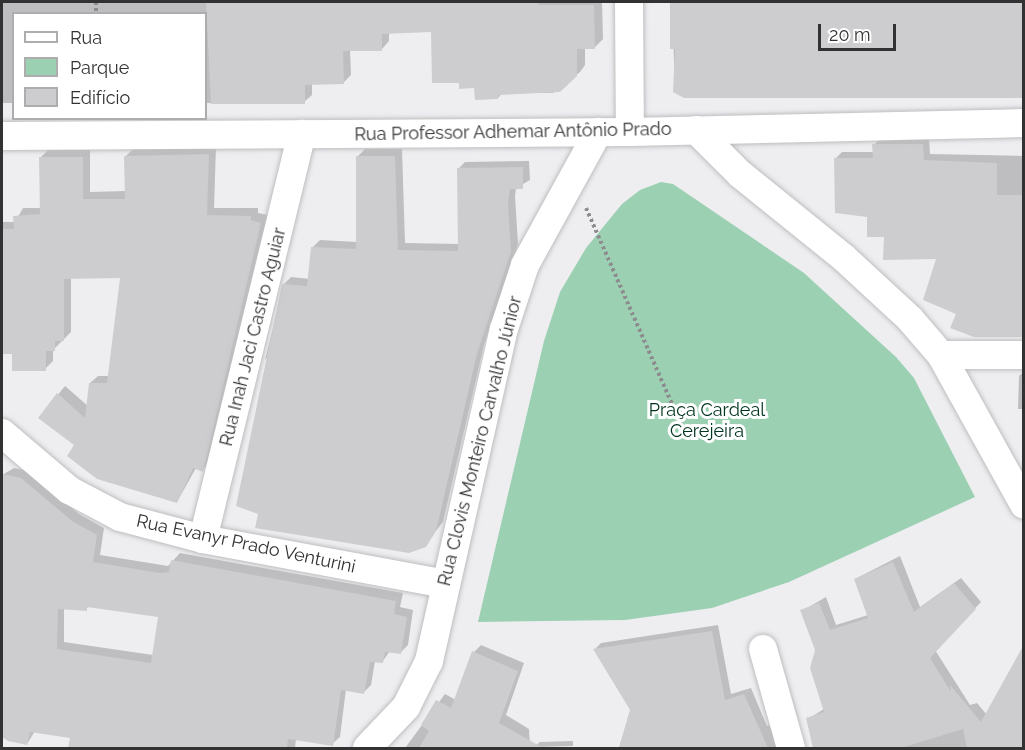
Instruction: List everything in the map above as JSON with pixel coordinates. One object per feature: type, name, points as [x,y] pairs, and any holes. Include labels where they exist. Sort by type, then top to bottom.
[{"type":"street","points":[[629,2],[630,132]]},
{"type":"street","name":"Rua Professor Adhemar Antônio Prado","points":[[2,136],[630,132],[1023,123]]},
{"type":"street","points":[[696,130],[740,174],[902,311],[941,355],[1023,505]]},
{"type":"street","name":"Rua Clovis Monteiro Carvalho Júnior","points":[[367,748],[406,707],[429,661],[504,328],[525,265],[574,180],[598,132]]},
{"type":"street","name":"Rua Inah Jaci Castro Aguiar","points":[[203,539],[302,134]]},
{"type":"street","points":[[941,355],[1023,356]]},
{"type":"street","name":"Rua Evanyr Prado Venturini","points":[[2,434],[79,496],[120,517],[203,539],[445,584]]},
{"type":"street","points":[[763,649],[791,748]]},
{"type":"path","points":[[574,180],[687,438]]},
{"type":"green space","name":"Praça Cardeal Cerejeira","points":[[661,182],[673,184],[804,273],[896,357],[914,378],[975,497],[789,582],[712,608],[625,620],[478,622],[544,341],[560,292],[586,248],[622,204],[640,190]]},
{"type":"building","points":[[206,2],[538,2],[538,5],[594,5],[595,49],[577,49],[577,76],[560,92],[498,95],[498,99],[475,100],[474,88],[459,89],[459,83],[432,83],[431,32],[382,34],[382,51],[343,51],[344,84],[305,85],[305,104],[211,104]]},
{"type":"building","points":[[670,2],[1023,2],[1023,98],[684,98],[673,92],[675,49],[670,49]]},
{"type":"building","points":[[872,144],[923,144],[924,160],[997,163],[997,195],[1023,195],[1023,337],[974,337],[950,328],[956,314],[923,300],[936,259],[883,260],[884,237],[867,237],[867,217],[835,213],[834,158],[873,158]]},
{"type":"building","points":[[209,154],[207,215],[251,216],[251,220],[261,223],[203,472],[193,468],[177,503],[97,479],[67,456],[74,445],[38,418],[57,393],[85,418],[89,383],[107,383],[120,278],[64,279],[64,341],[55,341],[55,351],[46,351],[46,371],[12,371],[12,354],[2,354],[2,229],[14,229],[13,216],[40,214],[39,157],[83,157],[83,199],[125,199],[124,156]]},
{"type":"building","points":[[356,156],[395,156],[398,250],[458,251],[457,168],[523,167],[523,189],[510,189],[508,204],[511,252],[477,354],[436,531],[426,547],[409,553],[255,528],[258,514],[236,506],[282,284],[307,286],[311,247],[356,249]]},
{"type":"building","points":[[2,474],[21,478],[72,521],[97,535],[93,562],[160,573],[169,572],[171,560],[396,601],[394,614],[407,617],[401,654],[385,652],[383,663],[370,662],[364,694],[341,690],[333,746],[288,739],[287,748],[68,748],[70,738],[30,732],[27,745],[8,741],[2,737]],"holes":[[[87,607],[158,617],[151,663],[57,649],[58,609],[87,611]]]},
{"type":"building","points":[[893,562],[914,612],[954,583],[976,609],[930,658],[951,692],[950,685],[981,722],[1023,646],[1023,748],[967,748],[963,729],[901,748],[813,748],[806,718],[824,712],[810,668],[815,650],[800,610],[819,603],[830,630],[868,618],[854,579]]},
{"type":"building","points":[[712,631],[725,700],[744,694],[768,748],[619,748],[630,710],[593,649]]},
{"type":"building","points":[[472,651],[518,671],[499,723],[543,748],[419,748],[429,731],[421,725],[436,700],[451,708]]}]
